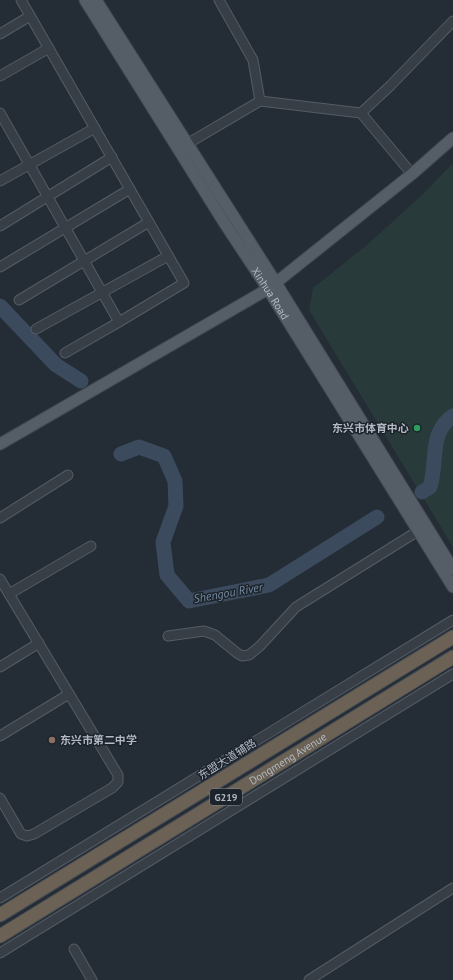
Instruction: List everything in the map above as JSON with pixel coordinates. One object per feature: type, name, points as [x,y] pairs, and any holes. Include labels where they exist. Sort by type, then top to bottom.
[{"type":"highway","name":"Dongmeng Avenue","points":[[0,915],[453,637]]},
{"type":"highway","name":"Dongmeng Avenue","points":[[0,936],[453,657]]},
{"type":"main road","name":"Xinhua Road","points":[[85,0],[225,224],[272,286],[453,569]]},
{"type":"main road","name":"Xinhua Road","points":[[96,0],[188,144],[418,531],[453,587]]},
{"type":"main road","points":[[0,444],[272,286],[412,174],[453,138]]},
{"type":"street","points":[[21,0],[184,282],[65,353]]},
{"type":"street","points":[[219,0],[253,60],[260,101]]},
{"type":"street","points":[[0,34],[30,16]]},
{"type":"street","points":[[362,112],[390,86],[453,21]]},
{"type":"street","points":[[0,76],[49,48]]},
{"type":"street","points":[[188,144],[260,101],[362,112],[412,174]]},
{"type":"street","points":[[0,113],[119,322]]},
{"type":"street","points":[[0,181],[95,128]]},
{"type":"street","points":[[0,226],[112,157]]},
{"type":"street","points":[[0,267],[130,189]]},
{"type":"street","points":[[20,300],[149,222]]},
{"type":"street","points":[[36,329],[168,256]]},
{"type":"street","points":[[0,518],[68,475]]},
{"type":"street","points":[[168,636],[204,632],[215,635],[242,656],[249,655],[260,646],[296,607],[418,531]]},
{"type":"street","points":[[9,594],[91,546]]},
{"type":"street","points":[[0,579],[118,775],[118,782],[112,788],[34,834],[27,836],[21,834],[0,798]]},
{"type":"street","name":"东盟大道辅路","points":[[0,898],[453,620]]},
{"type":"street","points":[[0,667],[39,643]]},
{"type":"street","points":[[0,953],[453,674]]},
{"type":"street","points":[[0,736],[69,694]]},
{"type":"street","points":[[309,980],[453,888]]},
{"type":"street","points":[[74,949],[92,980]]},
{"type":"shaded area","name":"东兴市体育中心","points":[[453,163],[453,547],[309,310],[313,288],[367,245],[424,193]]},
{"type":"waterway","name":"Shengou River","points":[[0,306],[56,365],[81,381]]},
{"type":"waterway","name":"Shengou River","points":[[422,492],[430,487],[435,449],[440,431],[445,423],[453,416]]},
{"type":"waterway","name":"Shengou River","points":[[121,454],[139,447],[164,456],[175,481],[176,506],[163,542],[167,575],[189,601],[269,585],[377,517]]},
{"type":"place","name":"东兴市体育中心","points":[[417,428]]},
{"type":"place","name":"东兴市第二中学","points":[[52,740]]}]
